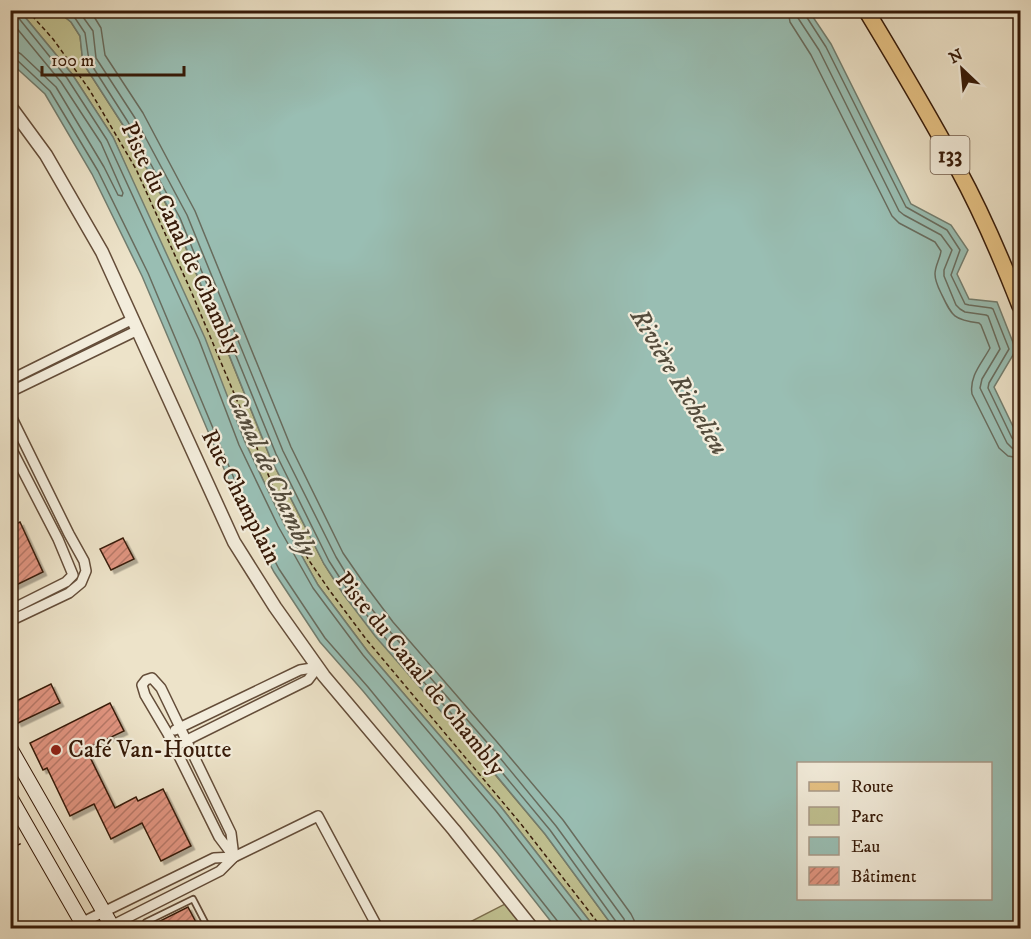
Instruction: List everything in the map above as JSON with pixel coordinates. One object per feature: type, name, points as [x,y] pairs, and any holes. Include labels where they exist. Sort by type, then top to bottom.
[{"type":"main road","name":"133","points":[[866,10],[958,170],[983,220],[1020,306]]},
{"type":"main road","points":[[10,748],[104,912],[110,928]]},
{"type":"main road","points":[[10,797],[83,926]]},
{"type":"street","name":"Rue Champlain","points":[[10,106],[46,155],[102,252],[234,542],[275,607],[318,667],[454,830],[532,928]]},
{"type":"street","points":[[10,380],[135,324]]},
{"type":"street","points":[[10,392],[135,324]]},
{"type":"street","points":[[10,414],[84,561],[86,571],[81,584],[69,593],[10,621]]},
{"type":"street","points":[[10,446],[58,539],[73,575]]},
{"type":"street","points":[[24,472],[36,466]]},
{"type":"street","points":[[58,539],[69,534]]},
{"type":"street","points":[[10,610],[66,582],[73,575],[86,571]]},
{"type":"street","points":[[168,734],[300,670],[318,667]]},
{"type":"street","points":[[174,747],[308,680],[318,667]]},
{"type":"street","points":[[152,678],[161,688],[231,833],[234,857],[219,837],[146,695],[142,685],[146,680],[152,678]]},
{"type":"street","points":[[198,796],[210,789]]},
{"type":"street","points":[[110,928],[220,871],[234,857],[318,816],[378,928]]},
{"type":"street","points":[[83,926],[104,912],[214,858],[234,857]]},
{"type":"street","points":[[172,879],[183,890]]},
{"type":"lane","points":[[183,890],[193,899],[208,928]]},
{"type":"lane","points":[[142,928],[146,922],[193,899]]},
{"type":"path","name":"Piste du Canal de Chambly","points":[[27,10],[53,39],[89,89],[136,169],[191,291],[270,479],[308,559],[366,639],[521,824],[602,928]]},
{"type":"path","points":[[10,849],[33,837]]},
{"type":"green space","points":[[20,11],[57,11],[71,22],[80,36],[83,63],[123,125],[175,221],[270,457],[324,564],[344,595],[545,834],[614,928],[595,928],[501,807],[368,652],[318,585],[284,524],[245,442],[113,137],[72,74]]},
{"type":"green space","points":[[511,901],[532,928],[463,928],[462,926]]},
{"type":"water","points":[[11,10],[20,11],[72,74],[113,137],[205,338],[245,442],[284,524],[318,585],[368,652],[501,807],[595,928],[556,928],[498,854],[320,642],[274,572],[241,509],[142,276],[92,174],[45,94],[11,63]]},
{"type":"water","name":"Rivière Richelieu","points":[[57,11],[809,11],[831,44],[911,204],[951,225],[968,250],[957,274],[969,299],[997,302],[1016,350],[994,387],[1020,441],[1020,928],[614,928],[545,834],[375,636],[324,564],[270,457],[175,220],[123,125],[83,63],[80,36],[71,22]]},
{"type":"building","points":[[20,522],[43,572],[10,588],[10,527]]},
{"type":"building","points":[[123,538],[134,559],[111,570],[100,549]]},
{"type":"building","points":[[51,684],[60,703],[18,723],[10,704]]},
{"type":"building","points":[[110,703],[124,731],[86,749],[115,808],[136,797],[138,801],[163,789],[191,846],[161,861],[142,823],[111,839],[94,804],[70,816],[47,768],[43,770],[30,743]]},
{"type":"building","points":[[188,907],[199,928],[147,928],[148,927]]},
{"type":"place","name":"Café Van-Houtte","points":[[56,750]]},
{"type":"water label","name":"Canal de Chambly","points":[[271,474]]}]
